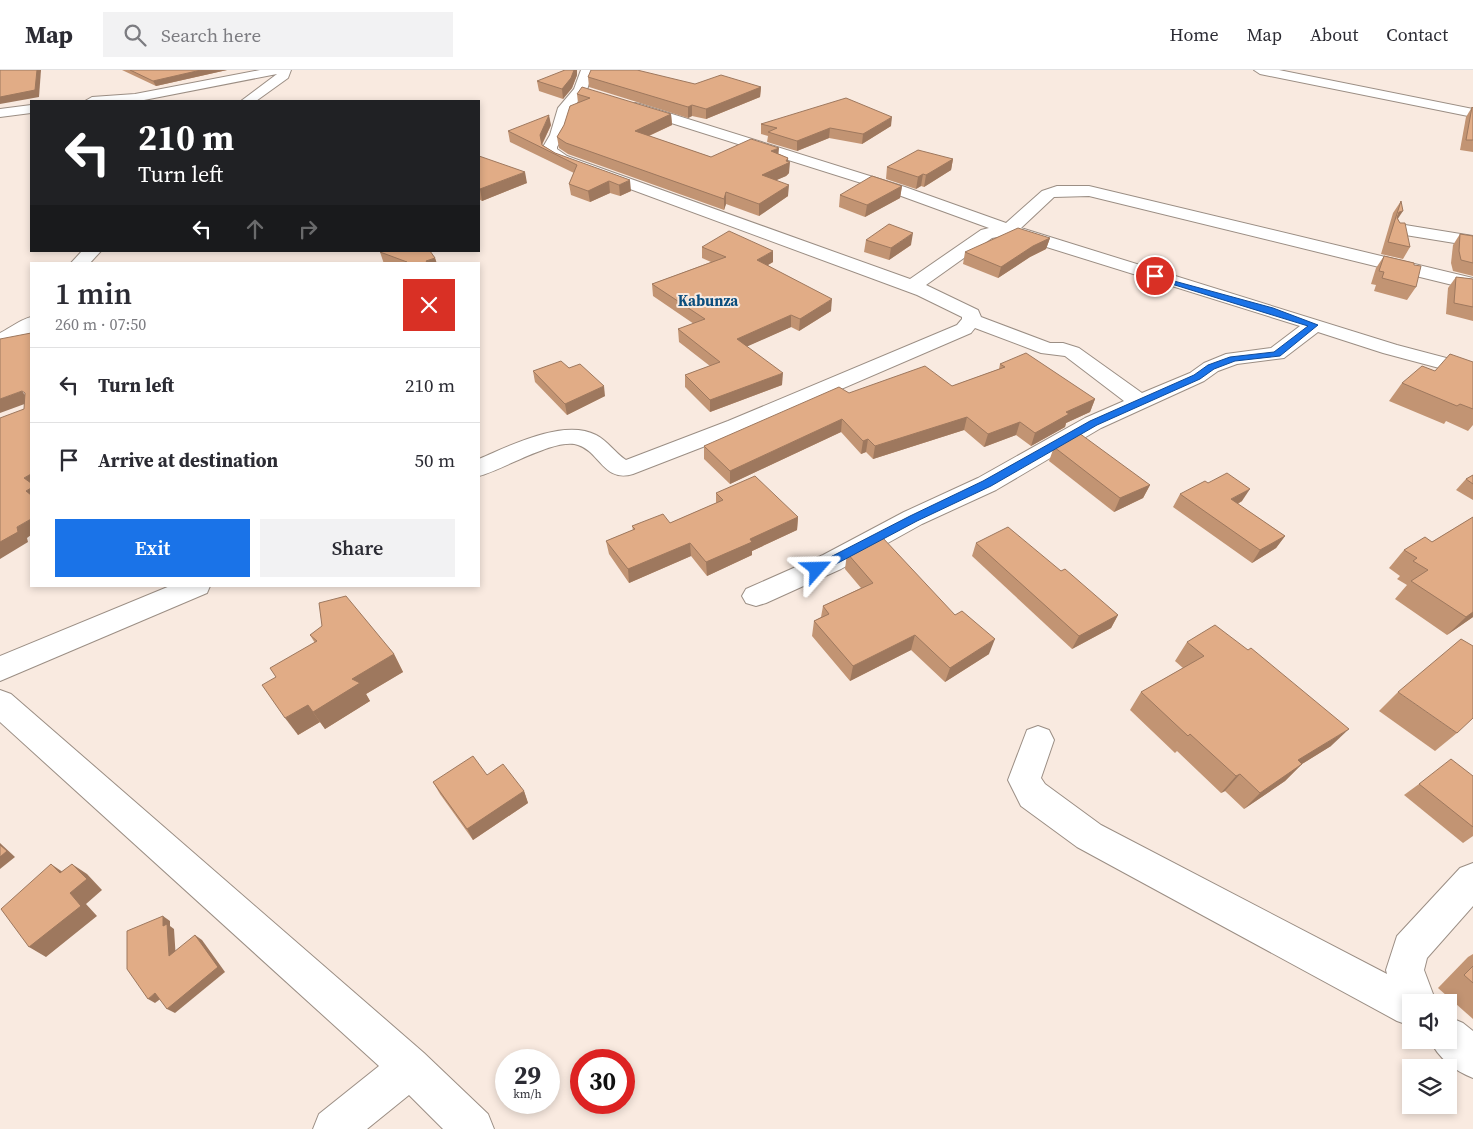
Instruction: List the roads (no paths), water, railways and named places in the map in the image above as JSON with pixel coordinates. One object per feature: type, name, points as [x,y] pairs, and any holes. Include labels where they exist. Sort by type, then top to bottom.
[{"type":"street","points":[[138,100],[279,70]]},
{"type":"street","points":[[249,100],[284,75],[285,70]]},
{"type":"street","points":[[587,70],[585,92],[565,108],[557,135],[550,147],[550,151],[556,155],[911,287],[971,314],[972,320]]},
{"type":"street","points":[[1260,70],[1473,114]]},
{"type":"street","points":[[618,102],[899,190],[1009,230],[1390,349],[1473,372]]},
{"type":"street","points":[[0,113],[30,109]]},
{"type":"street","points":[[911,287],[987,234],[1009,230],[1048,194],[1057,191],[1090,191],[1473,284]]},
{"type":"street","points":[[1400,229],[1473,242]]},
{"type":"street","points":[[81,262],[91,252]]},
{"type":"street","points":[[972,320],[1048,349],[1064,349],[1072,352],[1120,389],[1132,395],[1136,402]]},
{"type":"street","points":[[480,468],[555,439],[576,436],[587,439],[616,466],[625,469],[736,426],[964,328],[972,320]]},
{"type":"street","points":[[0,340],[24,329],[30,324]]},
{"type":"street","points":[[756,596],[832,562],[913,518],[987,484],[1093,423],[1136,402],[1197,377],[1211,367],[1233,358],[1277,354],[1314,325]]},
{"type":"street","points":[[0,669],[195,587]]},
{"type":"street","points":[[0,703],[410,1067],[473,1129]]},
{"type":"street","points":[[1038,740],[1024,780],[1033,796],[1090,836],[1402,1002]]},
{"type":"street","points":[[1414,994],[1405,970],[1410,949],[1473,880]]},
{"type":"street","points":[[1457,1044],[1473,1058]]},
{"type":"street","points":[[334,1129],[410,1067]]},
{"type":"district","name":"Kabunza","points":[[708,301]]}]
